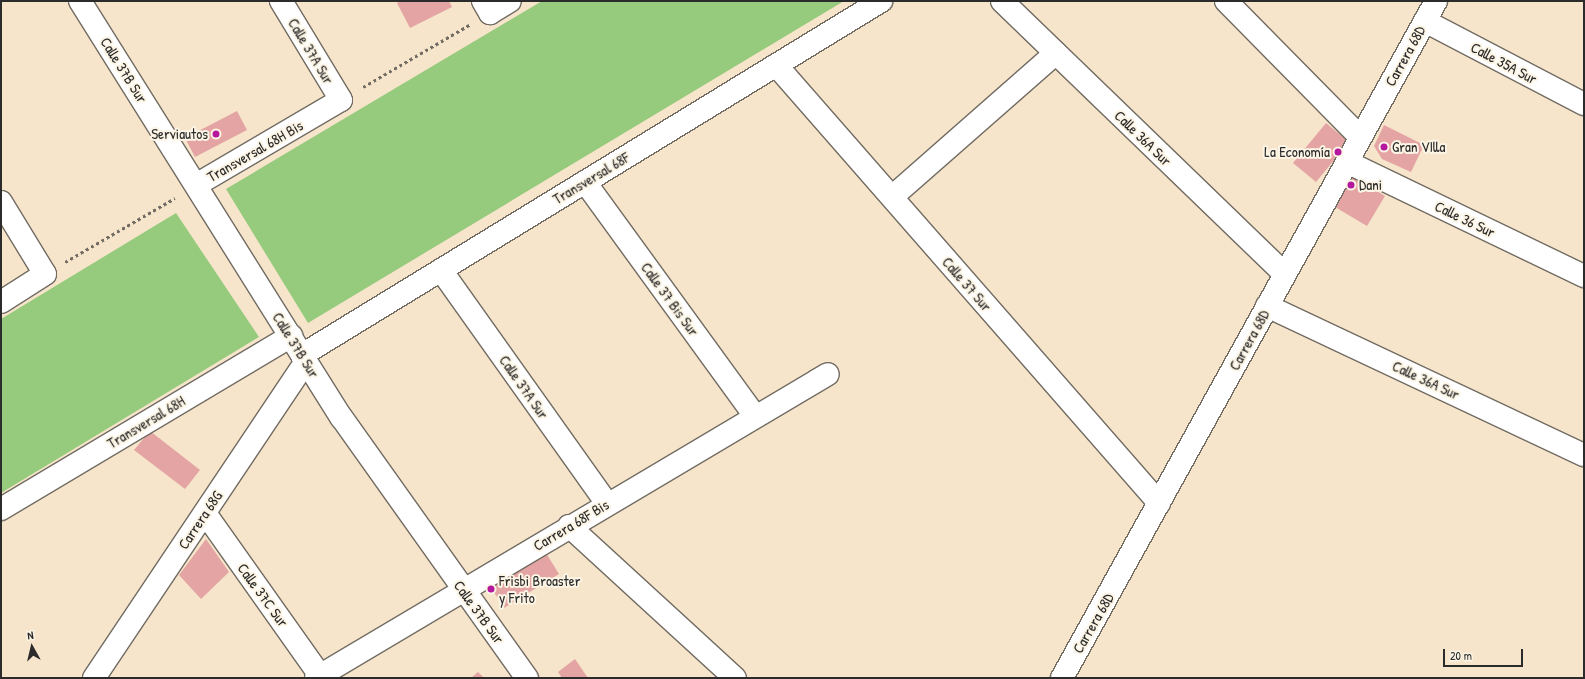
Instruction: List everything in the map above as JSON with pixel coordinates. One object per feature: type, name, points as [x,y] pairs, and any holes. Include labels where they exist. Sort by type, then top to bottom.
[{"type":"street","name":"Calle 37B Sur","points":[[80,1],[304,358],[462,589],[527,678]]},
{"type":"street","name":"Calle 37A Sur","points":[[281,1],[341,100]]},
{"type":"street","points":[[486,7],[510,1]]},
{"type":"street","name":"Transversal 68F","points":[[304,358],[441,270],[881,1]]},
{"type":"street","name":"Calle 36A Sur","points":[[1002,1],[1285,274]]},
{"type":"street","points":[[1226,1],[1360,137]]},
{"type":"street","name":"Carrera 68D","points":[[1062,678],[1436,1]]},
{"type":"street","name":"Calle 35A Sur","points":[[1425,21],[1584,104]]},
{"type":"street","points":[[892,197],[1056,53]]},
{"type":"street","name":"Calle 37 Sur","points":[[776,65],[1159,503]]},
{"type":"street","name":"Transversal 68H Bis","points":[[196,185],[341,100]]},
{"type":"street","name":"Calle 36 Sur","points":[[1347,162],[1584,276]]},
{"type":"street","name":"Calle 37 Bis Sur","points":[[585,182],[756,416]]},
{"type":"street","points":[[1,202],[45,274],[1,302]]},
{"type":"street","name":"Calle 37A Sur","points":[[441,270],[607,504]]},
{"type":"street","name":"Calle 36A Sur","points":[[1268,306],[1584,455]]},
{"type":"street","name":"Transversal 68H","points":[[1,509],[290,336]]},
{"type":"street","name":"Carrera 68G","points":[[94,678],[205,513],[304,358]]},
{"type":"street","name":"Carrera 68F Bis","points":[[319,676],[462,589],[828,374]]},
{"type":"street","name":"Calle 37C Sur","points":[[205,513],[319,676]]},
{"type":"street","points":[[569,526],[735,678]]},
{"type":"path","points":[[341,100],[486,7]]},
{"type":"path","name":"Transversal 68H Bis","points":[[45,274],[196,185]]},
{"type":"green space","points":[[542,1],[844,1],[308,323],[226,189]]},
{"type":"green space","points":[[176,213],[259,337],[1,493],[1,319]]},
{"type":"building","points":[[401,1],[449,1],[452,7],[410,28],[397,3]]},
{"type":"building","name":"Serviautos","points":[[237,111],[247,130],[195,157],[185,138]]},
{"type":"building","points":[[1326,123],[1349,142],[1316,182],[1293,163]]},
{"type":"building","points":[[1384,125],[1424,145],[1411,172],[1382,159],[1374,146]]},
{"type":"building","points":[[1353,177],[1385,196],[1367,226],[1330,204],[1343,182]]},
{"type":"building","points":[[150,431],[200,470],[185,489],[134,450]]},
{"type":"building","points":[[206,539],[229,572],[201,599],[179,575]]},
{"type":"building","points":[[541,545],[559,574],[504,608],[490,586]]},
{"type":"building","points":[[575,659],[588,678],[562,678],[558,672]]},
{"type":"building","points":[[478,672],[484,678],[471,678]]},
{"type":"place","name":"Serviautos","points":[[216,134]]},
{"type":"place","name":"Gran VIlla","points":[[1384,147]]},
{"type":"place","name":"La Economía","points":[[1338,152]]},
{"type":"place","name":"Dani","points":[[1351,185]]},
{"type":"place","name":"Frisbi Broaster y Frito","points":[[491,589]]}]
